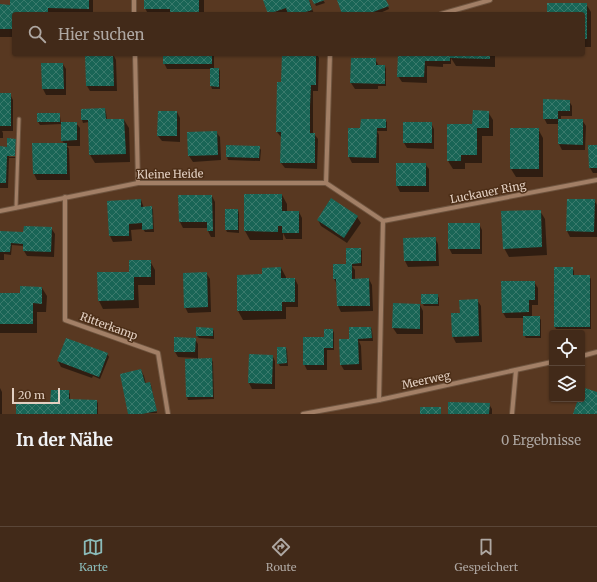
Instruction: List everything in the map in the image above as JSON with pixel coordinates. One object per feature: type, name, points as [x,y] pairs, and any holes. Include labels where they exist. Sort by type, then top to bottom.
[{"type":"street","points":[[134,0],[134,12]]},
{"type":"street","points":[[448,12],[490,0]]},
{"type":"street","points":[[135,56],[138,183]]},
{"type":"street","points":[[330,56],[326,183],[383,221],[379,400]]},
{"type":"street","name":"Luckauer Ring","points":[[383,221],[597,180]]},
{"type":"street","name":"Kleine Heide","points":[[0,211],[138,183],[326,183]]},
{"type":"street","name":"Ritterkamp","points":[[65,197],[65,320],[158,353],[168,414]]},
{"type":"street","points":[[585,355],[597,352]]},
{"type":"street","name":"Meerweg","points":[[303,414],[379,400],[549,363]]},
{"type":"street","points":[[512,414],[516,370]]},
{"type":"lane","points":[[16,208],[19,119]]},
{"type":"building","points":[[10,0],[89,0],[89,9],[48,8],[48,12],[12,12],[12,29],[0,29],[0,4],[10,5]]},
{"type":"building","points":[[144,0],[199,0],[199,12],[170,12],[170,9],[144,9]]},
{"type":"building","points":[[263,0],[309,0],[312,10],[306,12],[287,12],[286,8],[274,12],[267,12]]},
{"type":"building","points":[[312,0],[325,0],[314,4]]},
{"type":"building","points":[[337,0],[386,0],[389,6],[373,12],[341,12]]},
{"type":"building","points":[[547,3],[587,3],[587,39],[585,39],[585,12],[547,12]]},
{"type":"building","points":[[85,56],[113,56],[114,86],[86,86]]},
{"type":"building","points":[[163,56],[212,56],[212,64],[163,64]]},
{"type":"building","points":[[282,56],[316,56],[316,85],[311,85],[310,106],[310,133],[315,133],[315,163],[280,163],[281,132],[276,132],[277,82],[281,82]]},
{"type":"building","points":[[398,56],[490,56],[490,59],[450,58],[450,61],[425,61],[424,77],[397,77]]},
{"type":"building","points":[[351,58],[376,58],[376,65],[385,65],[385,84],[350,83]]},
{"type":"building","points":[[41,63],[63,63],[64,89],[42,89]]},
{"type":"building","points":[[210,68],[219,68],[219,87],[210,86]]},
{"type":"building","points":[[0,93],[11,93],[11,126],[0,126]]},
{"type":"building","points":[[543,99],[570,100],[570,111],[558,111],[558,119],[543,119]]},
{"type":"building","points":[[105,108],[106,119],[124,119],[126,154],[89,155],[88,120],[81,120],[81,109]]},
{"type":"building","points":[[473,110],[489,111],[489,128],[477,128],[477,155],[461,155],[461,161],[447,161],[447,124],[472,124]]},
{"type":"building","points":[[158,111],[177,111],[177,136],[157,136]]},
{"type":"building","points":[[37,113],[60,113],[60,122],[37,122]]},
{"type":"building","points":[[361,119],[386,119],[386,128],[377,128],[376,158],[348,157],[348,128],[360,128]]},
{"type":"building","points":[[558,119],[583,119],[583,145],[558,144]]},
{"type":"building","points":[[61,122],[77,122],[77,140],[61,141]]},
{"type":"building","points":[[403,122],[432,122],[432,143],[403,143]]},
{"type":"building","points":[[510,128],[539,128],[539,169],[510,169]]},
{"type":"building","points":[[217,131],[218,155],[188,156],[187,132]]},
{"type":"building","points":[[7,138],[16,139],[15,156],[7,156],[6,183],[0,183],[0,146],[7,147]]},
{"type":"building","points":[[32,143],[67,143],[67,174],[33,174]]},
{"type":"building","points":[[226,145],[260,146],[259,158],[226,157]]},
{"type":"building","points":[[588,145],[597,145],[597,168],[589,168]]},
{"type":"building","points":[[396,163],[426,163],[426,186],[396,186]]},
{"type":"building","points":[[244,194],[282,194],[282,211],[299,211],[299,233],[282,233],[282,226],[278,226],[278,232],[244,231]]},
{"type":"building","points":[[178,195],[212,195],[213,231],[207,231],[207,222],[179,222]]},
{"type":"building","points":[[331,198],[358,216],[344,238],[317,220]]},
{"type":"building","points":[[141,199],[141,207],[152,206],[153,229],[142,230],[142,223],[129,224],[129,236],[109,236],[107,201]]},
{"type":"building","points":[[567,199],[595,199],[594,232],[566,231]]},
{"type":"building","points":[[225,209],[238,209],[238,230],[225,230]]},
{"type":"building","points":[[541,210],[542,247],[503,249],[501,211]]},
{"type":"building","points":[[448,223],[480,223],[480,249],[448,249]]},
{"type":"building","points":[[24,226],[52,227],[51,252],[23,251],[23,244],[11,243],[10,252],[0,252],[0,231],[23,232]]},
{"type":"building","points":[[436,237],[436,261],[404,261],[403,238]]},
{"type":"building","points":[[346,248],[361,248],[361,263],[352,264],[352,279],[369,278],[370,306],[337,306],[336,279],[333,279],[333,264],[346,264]]},
{"type":"building","points":[[129,260],[151,260],[151,277],[134,277],[134,300],[98,301],[97,272],[129,272]]},
{"type":"building","points":[[281,267],[281,278],[295,278],[295,302],[282,302],[282,311],[237,311],[237,275],[262,274],[262,268]]},
{"type":"building","points":[[554,267],[573,267],[573,275],[590,275],[590,327],[554,327]]},
{"type":"building","points":[[207,272],[208,307],[184,308],[183,273]]},
{"type":"building","points":[[501,281],[535,281],[535,300],[529,300],[529,312],[502,313]]},
{"type":"building","points":[[20,286],[42,287],[42,304],[33,303],[33,324],[0,324],[0,293],[20,293]]},
{"type":"building","points":[[421,294],[438,294],[438,304],[421,304]]},
{"type":"building","points":[[478,299],[479,336],[452,337],[451,313],[460,313],[459,300]]},
{"type":"building","points":[[393,303],[420,304],[420,329],[392,328]]},
{"type":"building","points":[[523,316],[540,316],[540,336],[523,336]]},
{"type":"building","points":[[196,327],[213,328],[213,336],[196,336]]},
{"type":"building","points":[[349,327],[371,327],[372,338],[358,339],[359,364],[340,365],[339,339],[349,339]]},
{"type":"building","points":[[324,329],[333,329],[333,348],[324,348],[324,365],[303,365],[303,337],[324,337]]},
{"type":"building","points":[[174,337],[196,338],[195,352],[174,352]]},
{"type":"building","points":[[66,338],[108,353],[99,377],[57,361]]},
{"type":"building","points":[[277,347],[286,347],[287,363],[277,364]]},
{"type":"building","points":[[249,354],[273,355],[272,384],[248,383]]},
{"type":"building","points":[[212,358],[213,397],[186,397],[185,359]]},
{"type":"building","points":[[141,369],[145,383],[150,382],[157,411],[142,414],[128,414],[120,374]]},
{"type":"building","points":[[585,388],[597,392],[597,414],[573,414],[577,402],[585,402]]},
{"type":"building","points":[[51,390],[69,390],[69,399],[97,400],[97,414],[16,414],[16,404],[50,404]]},
{"type":"building","points":[[448,402],[490,403],[489,414],[448,414]]},
{"type":"building","points":[[420,407],[441,407],[441,414],[420,414]]}]
